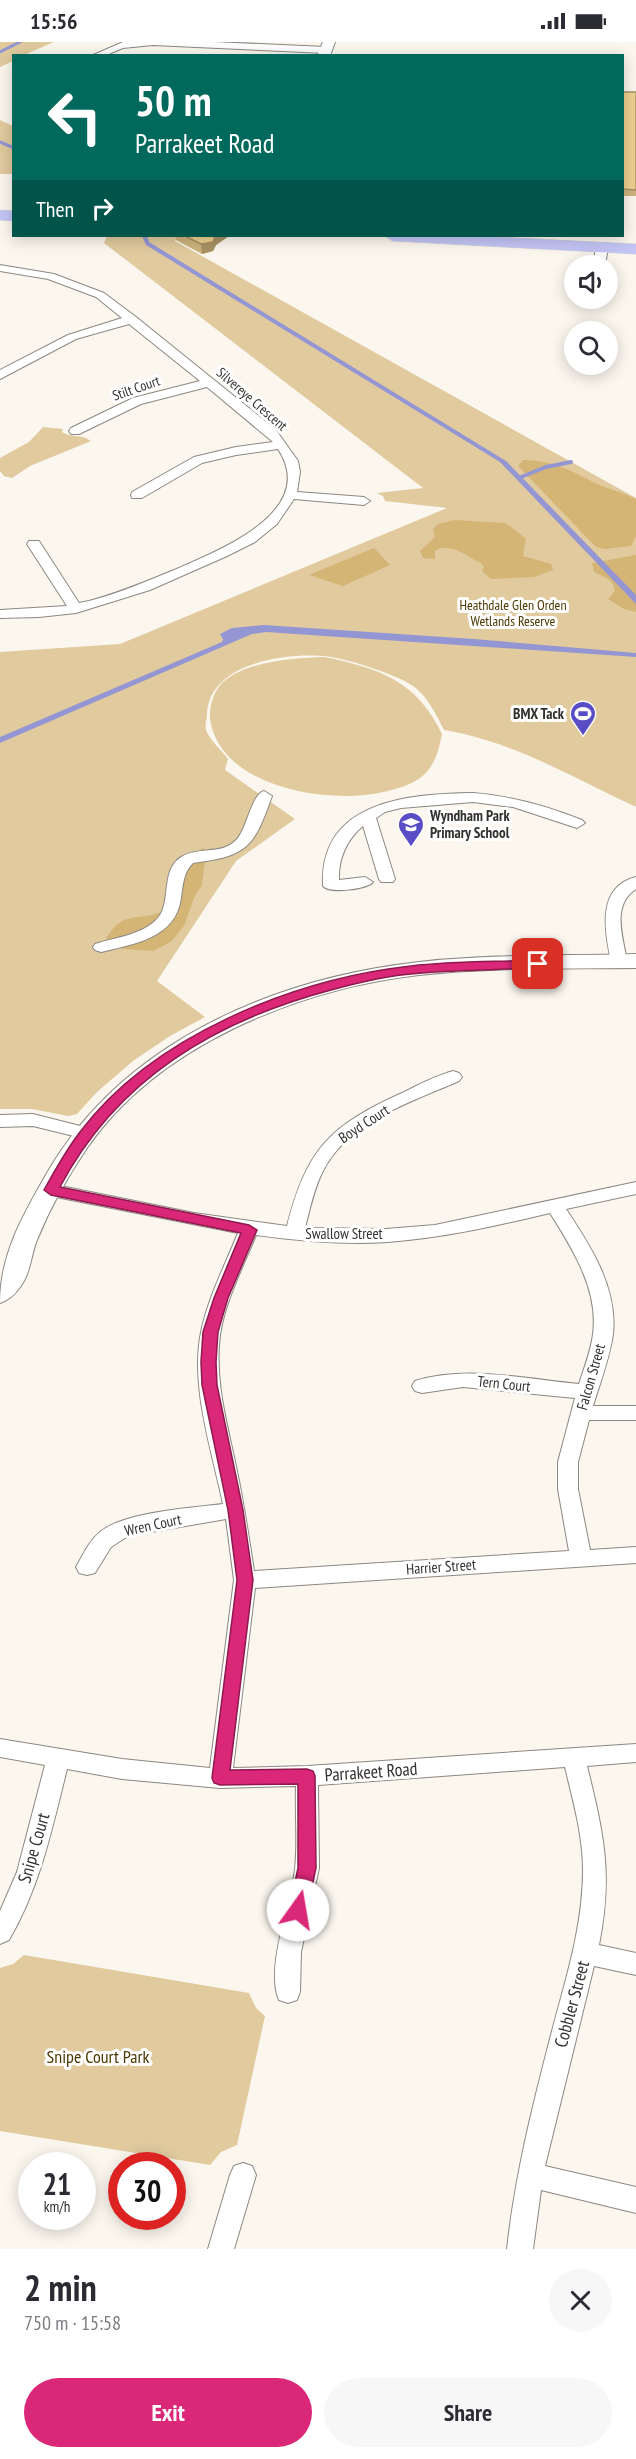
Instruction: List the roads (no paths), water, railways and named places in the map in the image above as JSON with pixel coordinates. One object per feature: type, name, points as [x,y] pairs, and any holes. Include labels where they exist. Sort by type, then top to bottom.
[{"type":"main road","points":[[428,237],[636,241]]},
{"type":"main road","points":[[542,237],[605,242],[636,249]]},
{"type":"street","points":[[99,54],[111,48],[130,44],[178,42],[326,49]]},
{"type":"street","points":[[602,255],[605,242]]},
{"type":"street","name":"Silvereye Crescent","points":[[0,268],[43,275],[79,285],[107,300],[272,433],[290,456],[294,470],[289,495],[276,517],[260,532],[232,550],[134,591],[76,609],[45,613],[0,614]]},
{"type":"street","points":[[0,375],[72,337],[132,319]]},
{"type":"street","name":"Stilt Court","points":[[75,431],[137,401],[210,382]]},
{"type":"street","points":[[137,495],[198,460],[228,452],[281,444]]},
{"type":"street","points":[[289,495],[364,501]]},
{"type":"street","points":[[34,544],[76,609]]},
{"type":"street","points":[[101,947],[159,927],[171,911],[176,878],[181,863],[188,859],[234,851],[242,845],[252,832],[264,796]]},
{"type":"street","points":[[365,882],[331,886],[330,867],[339,845],[360,819],[400,804],[472,796],[510,801],[577,823]]},
{"type":"street","points":[[370,814],[369,824],[387,879]]},
{"type":"street","points":[[0,1294],[14,1274],[26,1237],[51,1190],[86,1133],[126,1089],[167,1057],[232,1020],[281,1000],[363,978],[411,970],[627,961],[611,913],[619,896],[636,882]]},
{"type":"street","name":"Boyd Court","points":[[294,1234],[311,1178],[330,1148],[376,1112],[453,1077]]},
{"type":"street","points":[[0,1121],[33,1120],[86,1133]]},
{"type":"street","name":"Swallow Street","points":[[51,1190],[249,1230],[294,1234],[374,1236],[435,1231],[636,1188]]},
{"type":"street","name":"Falcon Street","points":[[554,1205],[582,1249],[602,1297],[603,1334],[568,1462],[568,1480],[581,1558]]},
{"type":"street","points":[[220,1778],[245,1580],[236,1510],[209,1385],[208,1362],[211,1332],[221,1298],[249,1230]]},
{"type":"street","points":[[0,1283],[4,1265],[26,1237]]},
{"type":"street","name":"Tern Court","points":[[422,1386],[463,1380],[587,1392]]},
{"type":"street","points":[[581,1413],[636,1413]]},
{"type":"street","name":"Wren Court","points":[[87,1567],[96,1549],[112,1534],[137,1526],[236,1510]]},
{"type":"street","name":"Harrier Street","points":[[245,1580],[636,1555]]},
{"type":"street","name":"Parrakeet Road","points":[[0,1748],[122,1769],[220,1778],[307,1776],[636,1753]]},
{"type":"street","name":"Cobbler Street","points":[[519,2249],[529,2175],[586,1953],[593,1909],[595,1869],[590,1829],[574,1758]]},
{"type":"street","name":"Snipe Court","points":[[0,1933],[14,1912],[27,1875],[58,1759]]},
{"type":"street","points":[[288,1992],[289,1952],[307,1868],[307,1776]]},
{"type":"street","points":[[586,1953],[636,1964]]},
{"type":"street","points":[[221,2249],[243,2175]]},
{"type":"street","points":[[529,2175],[636,2200]]},
{"type":"water","points":[[142,237],[147,237],[149,242],[506,461],[636,595],[636,604],[500,462],[146,245]]},
{"type":"water","points":[[264,625],[474,639],[636,653],[636,657],[266,632],[252,634],[0,743],[0,737],[222,642],[220,634],[232,628]]},
{"type":"waterway","points":[[0,52],[20,42]]},
{"type":"waterway","points":[[0,142],[12,147]]},
{"type":"waterway","points":[[521,477],[546,467],[571,462]]},
{"type":"place","name":"BMX Tack","points":[[583,737]]},
{"type":"place","name":"Wyndham Park Primary School","points":[[411,848]]},
{"type":"park label","name":"Heathdale Glen Orden Wetlands Reserve","points":[[513,614]]},
{"type":"park label","name":"Snipe Court Park","points":[[98,2057]]}]
